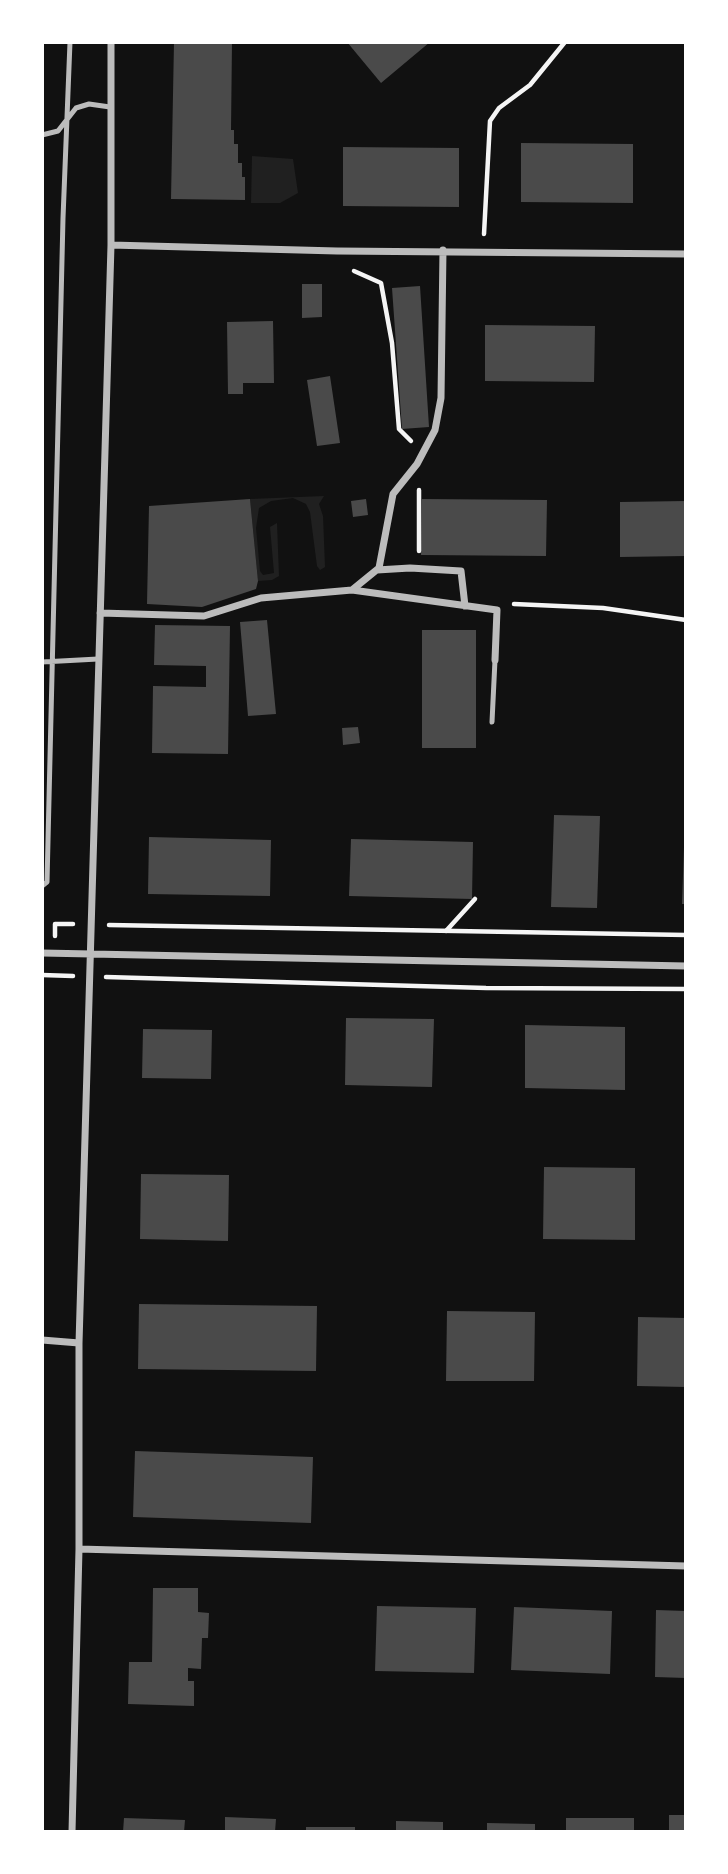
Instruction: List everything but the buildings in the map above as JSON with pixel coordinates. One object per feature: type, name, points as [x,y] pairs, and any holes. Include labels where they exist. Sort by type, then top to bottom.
[{"type":"street","points":[[72,1832],[88,954],[111,245],[111,42]]},
{"type":"street","points":[[111,245],[686,254]]},
{"type":"street","points":[[352,590],[379,568],[393,494],[421,456],[435,430],[441,398],[443,250]]},
{"type":"street","points":[[379,568],[461,571],[465,606]]},
{"type":"street","points":[[100,613],[204,616],[261,598],[352,590],[497,610],[495,660]]},
{"type":"street","points":[[42,953],[686,966]]},
{"type":"street","points":[[42,1340],[79,1343]]},
{"type":"street","points":[[79,1549],[686,1566]]},
{"type":"lane","points":[[42,886],[47,882],[70,42]]},
{"type":"lane","points":[[42,135],[58,131],[76,108],[89,104],[110,107]]},
{"type":"lane","points":[[42,662],[98,659]]},
{"type":"lane","points":[[492,722],[495,660]]},
{"type":"path","points":[[483,251],[491,121],[499,108],[530,85],[565,42]]},
{"type":"path","points":[[329,250],[343,265],[381,283],[392,343],[399,429],[415,445],[421,456]]},
{"type":"path","points":[[419,489],[419,556],[439,569]]},
{"type":"path","points":[[497,610],[516,603],[603,608],[686,620]]},
{"type":"path","points":[[446,931],[475,899]]},
{"type":"path","points":[[55,924],[686,935]]},
{"type":"path","points":[[42,975],[486,988],[686,989]]},
{"type":"shaded area","points":[[252,156],[293,159],[298,193],[280,203],[251,203]]},
{"type":"shaded area","points":[[324,496],[319,504],[323,516],[325,567],[320,570],[317,566],[310,512],[306,504],[293,498],[271,501],[259,508],[256,528],[260,571],[263,575],[274,573],[270,527],[277,523],[279,576],[272,580],[258,581],[250,499]]}]
